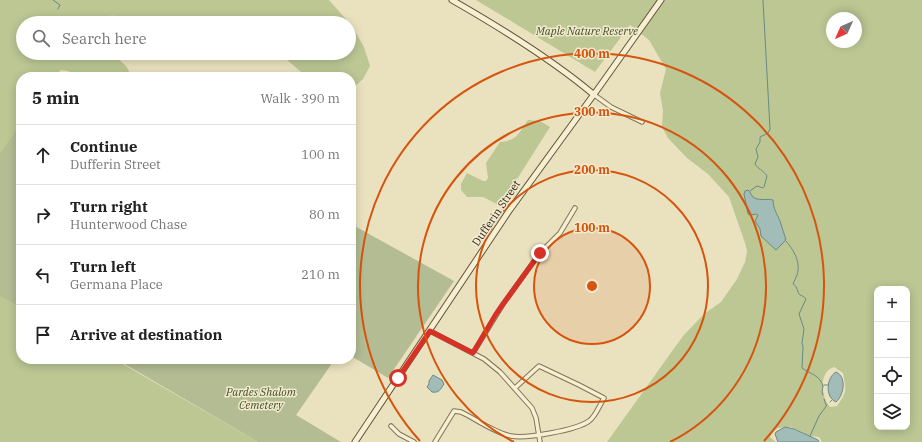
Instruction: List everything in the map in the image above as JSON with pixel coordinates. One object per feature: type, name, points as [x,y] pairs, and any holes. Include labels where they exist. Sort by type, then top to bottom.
[{"type":"main road","points":[[452,0],[509,33],[594,94]]},
{"type":"main road","name":"Dufferin Street","points":[[355,442],[509,211],[661,0]]},
{"type":"street","points":[[594,94],[611,107],[633,119],[642,122]]},
{"type":"street","points":[[473,353],[503,304],[540,253],[560,233],[575,208]]},
{"type":"street","points":[[430,331],[484,359],[500,372],[532,408],[536,418],[540,442]]},
{"type":"street","points":[[435,442],[454,411],[461,412],[511,436],[524,438],[580,427],[589,421],[595,414],[604,398],[539,366],[515,388]]},
{"type":"street","points":[[391,426],[399,434],[414,442]]},
{"type":"green space","points":[[0,0],[329,0],[343,16],[16,16],[16,60],[120,60],[129,71],[70,72],[61,70],[59,72],[16,72],[16,364],[123,364],[258,442],[0,442]]},
{"type":"green space","name":"Maple Nature Reserve","points":[[476,0],[922,0],[922,442],[822,442],[819,437],[810,436],[791,427],[778,428],[772,433],[770,437],[776,442],[607,442],[683,336],[704,314],[721,302],[737,279],[745,262],[747,251],[729,197],[708,174],[687,158],[668,138],[662,127],[663,111],[660,93],[666,69],[649,40],[630,25],[595,72]],"holes":[[[834,367],[843,373],[845,393],[837,406],[830,407],[823,391],[823,379],[825,374]]]},
{"type":"green space","points":[[356,33],[364,47],[370,66],[363,79],[356,85],[356,72],[301,72],[287,60],[356,60]]},
{"type":"green space","points":[[528,120],[540,121],[550,127],[519,176],[497,204],[483,197],[467,197],[461,190],[461,184],[467,173],[486,181],[488,178],[486,163],[500,142],[511,140],[517,136]]},
{"type":"green space","points":[[16,130],[16,304],[0,296],[0,154]]},
{"type":"green space","points":[[356,227],[454,281],[388,378],[356,359]]},
{"type":"green space","name":"Pardes Shalom Cemetery","points":[[125,364],[332,364],[296,415],[341,442],[258,442]]},
{"type":"water","points":[[748,190],[754,198],[773,200],[774,208],[786,240],[776,250],[761,236],[760,229],[755,221],[758,215],[748,214],[744,194],[745,191]]},
{"type":"water","points":[[836,372],[842,378],[843,386],[841,395],[836,402],[832,400],[828,387],[830,379]]},
{"type":"water","points":[[433,375],[442,380],[444,384],[436,392],[432,392],[427,387]]},
{"type":"water","points":[[785,427],[794,429],[818,440],[819,442],[778,442],[775,434]]},
{"type":"waterway","points":[[53,0],[60,5],[58,9]]},
{"type":"waterway","points":[[763,0],[770,129],[768,133],[760,137],[760,142],[756,149],[758,157],[755,164],[767,176],[764,187]]},
{"type":"waterway","points":[[750,191],[757,186],[763,188]]},
{"type":"waterway","points":[[785,240],[794,252],[798,265],[797,275],[793,284],[799,294],[806,299],[799,314],[804,329],[802,343],[802,368],[820,379],[823,386]]},
{"type":"waterway","points":[[823,386],[823,395]]},
{"type":"waterway","points":[[824,399],[826,405]]},
{"type":"waterway","points":[[810,436],[819,416],[827,405]]},
{"type":"route","points":[[398,378],[430,331],[473,353],[496,314],[540,253]]}]
